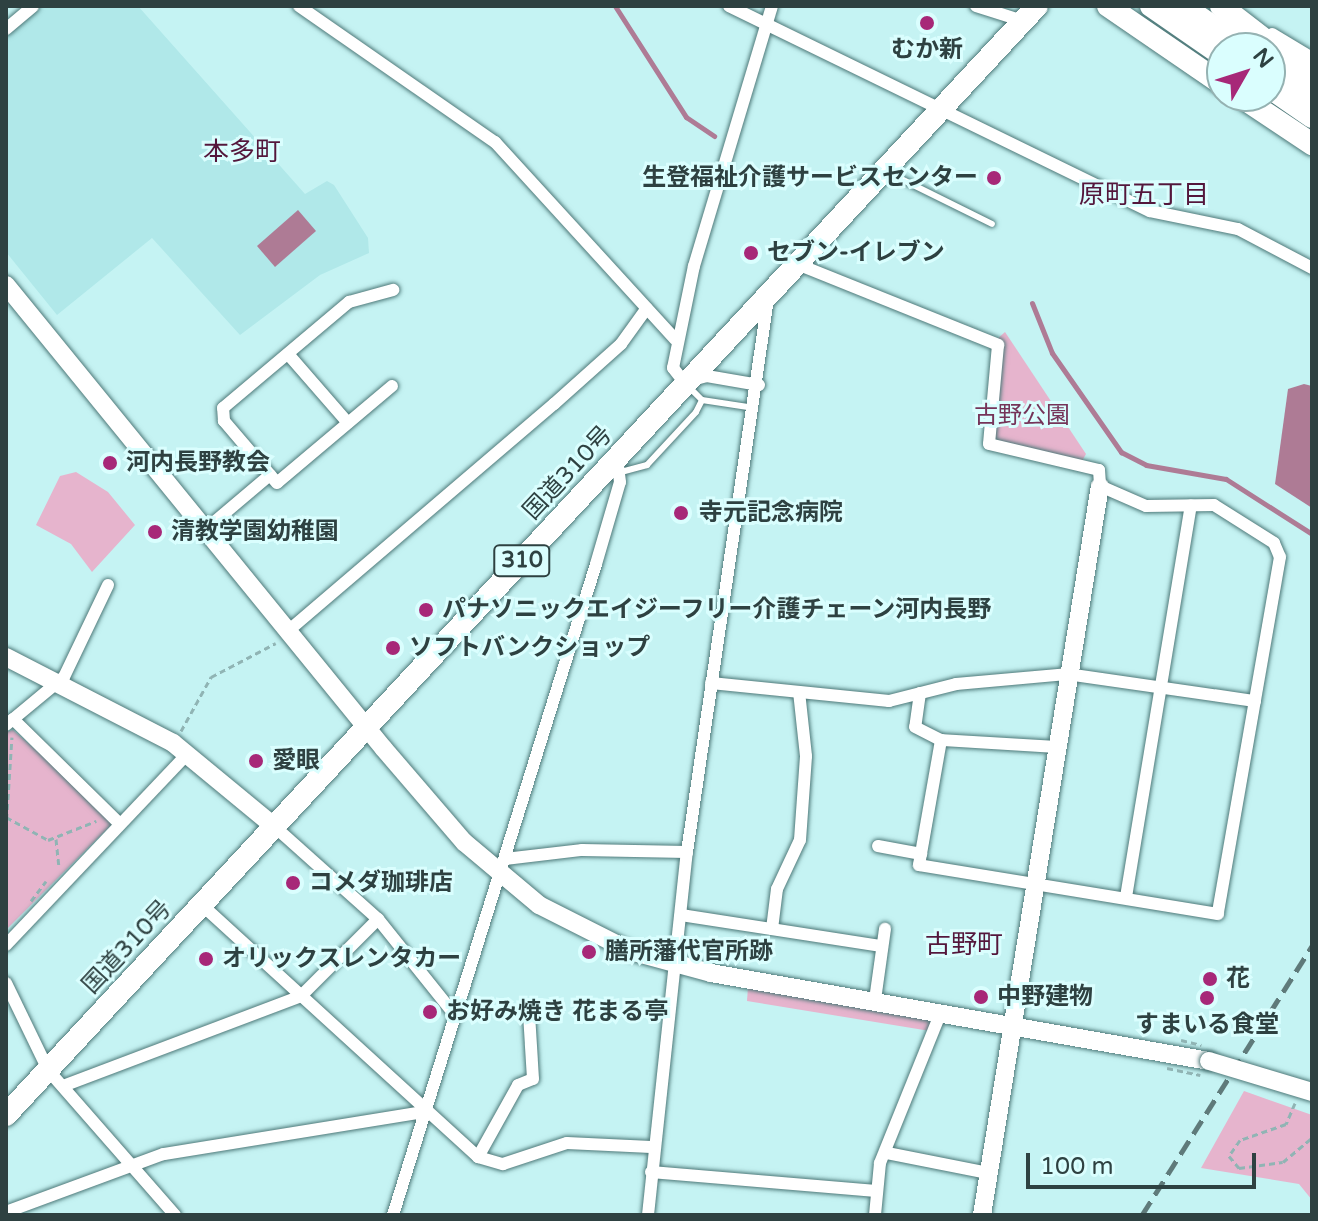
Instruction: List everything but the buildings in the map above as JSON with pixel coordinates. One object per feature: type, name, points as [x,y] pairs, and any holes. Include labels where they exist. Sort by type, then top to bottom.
[{"type":"highway","points":[[1108,6],[1206,73]]},
{"type":"highway","points":[[1151,6],[1206,44]]},
{"type":"highway","points":[[1183,6],[1221,32]]},
{"type":"highway","points":[[1222,6],[1312,76]]},
{"type":"highway","name":"国道310号","points":[[6,1115],[55,1078],[202,905],[619,465],[684,382],[1030,14]]},
{"type":"highway","points":[[1286,76],[1312,94]]},
{"type":"highway","points":[[1286,99],[1312,117]]},
{"type":"highway","points":[[1264,112],[1312,144]]},
{"type":"street","points":[[6,29],[33,6]]},
{"type":"street","points":[[299,6],[474,123],[675,339]]},
{"type":"street","points":[[729,6],[766,27],[1150,211],[1238,229],[1312,268]]},
{"type":"street","points":[[759,385],[707,376],[684,382],[673,368],[675,339],[772,6]]},
{"type":"street","points":[[976,6],[1030,14]]},
{"type":"street","points":[[1222,6],[1312,58]]},
{"type":"street","points":[[1183,58],[1206,77]]},
{"type":"street","points":[[1250,112],[1312,156]]},
{"type":"street","points":[[797,264],[998,345],[989,444],[1081,463],[1099,470],[1100,486],[1033,881],[982,1215]]},
{"type":"street","points":[[6,285],[206,529],[283,636],[503,868],[590,935],[674,963],[1209,1061],[1304,1096]]},
{"type":"street","points":[[392,386],[277,483],[224,421],[223,408],[349,302],[393,290]]},
{"type":"street","points":[[648,1215],[651,1147],[687,852],[756,409],[769,294]]},
{"type":"street","points":[[283,636],[621,344],[647,308]]},
{"type":"street","points":[[288,354],[348,423]]},
{"type":"street","points":[[393,1215],[503,868],[619,465]]},
{"type":"street","points":[[206,529],[270,475]]},
{"type":"street","points":[[941,740],[919,865],[1033,881],[1218,914],[1280,557],[1274,543],[1237,516],[1191,505],[1146,506],[1100,486]]},
{"type":"street","points":[[1126,897],[1191,505]]},
{"type":"street","points":[[108,585],[56,684],[9,722],[118,822]]},
{"type":"street","points":[[6,657],[186,755],[275,827],[378,919],[455,1015]]},
{"type":"street","points":[[711,683],[889,701],[920,693],[1067,674],[1255,701]]},
{"type":"street","points":[[772,929],[777,889],[800,840],[806,756],[799,692]]},
{"type":"street","points":[[920,693],[915,727],[941,740],[1055,747]]},
{"type":"street","points":[[6,945],[118,822],[186,755]]},
{"type":"street","points":[[878,846],[921,854]]},
{"type":"street","points":[[503,868],[582,850],[687,852]]},
{"type":"street","points":[[202,905],[424,1112],[478,1157],[503,1164],[567,1143],[651,1147]]},
{"type":"street","points":[[681,915],[882,946]]},
{"type":"street","points":[[55,1078],[301,996],[378,919]]},
{"type":"street","points":[[875,1000],[885,929]]},
{"type":"street","points":[[6,983],[55,1078],[127,1166],[175,1215]]},
{"type":"street","points":[[875,1215],[876,1191],[887,1153],[941,1012]]},
{"type":"street","points":[[478,1157],[518,1085],[533,1079],[529,1013]]},
{"type":"street","points":[[6,1212],[164,1154],[424,1112]]},
{"type":"street","points":[[887,1153],[988,1173]]},
{"type":"street","points":[[651,1172],[876,1191]]},
{"type":"lane","points":[[884,170],[992,224]]},
{"type":"lane","points":[[684,382],[702,400],[756,409]]},
{"type":"lane","points":[[619,465],[647,465],[702,400]]},
{"type":"path","points":[[179,734],[211,677],[252,662],[283,636]]},
{"type":"path","points":[[6,829],[9,722]]},
{"type":"path","points":[[7,818],[56,839]]},
{"type":"path","points":[[56,839],[89,822],[118,822]]},
{"type":"path","points":[[39,910],[29,899],[60,866],[56,839]]},
{"type":"path","points":[[1304,1096],[1286,1124],[1240,1140],[1229,1156],[1239,1168],[1283,1162],[1312,1138]]},
{"type":"shaded area","points":[[39,6],[138,6],[305,194],[327,181],[334,185],[368,238],[369,253],[320,275],[240,335],[152,238],[57,315],[6,252],[6,34]]},
{"type":"shaded area","points":[[298,210],[316,231],[275,267],[257,246]]},
{"type":"shaded area","points":[[1304,384],[1312,386],[1312,508],[1275,484],[1288,389]]},
{"type":"green space","name":"古野公園","points":[[1005,332],[1086,454],[1081,463],[989,444],[996,340]]},
{"type":"green space","points":[[76,472],[108,492],[135,525],[92,572],[71,544],[36,525],[60,476]]},
{"type":"green space","points":[[13,730],[116,820],[6,930],[6,732]]},
{"type":"green space","points":[[748,987],[936,1012],[930,1031],[747,1001]]},
{"type":"green space","points":[[1244,1091],[1312,1115],[1312,1200],[1299,1184],[1201,1168]]},
{"type":"waterway","points":[[615,6],[686,117],[714,136]]},
{"type":"waterway","points":[[1032,303],[1052,353],[1121,452],[1146,465],[1226,479],[1312,534]]},
{"type":"railway","points":[[1142,1215],[1312,946]]},
{"type":"place","name":"むか新","points":[[927,23]]},
{"type":"place","name":"生登福祉介護サービスセンター","points":[[994,178]]},
{"type":"place","name":"セブン-イレブン","points":[[751,253]]},
{"type":"place","name":"河内長野教会","points":[[110,463]]},
{"type":"place","name":"寺元記念病院","points":[[681,513]]},
{"type":"place","name":"清教学園幼稚園","points":[[155,532]]},
{"type":"place","name":"パナソニックエイジーフリー介護チェーン河内長野","points":[[426,610]]},
{"type":"place","name":"ソフトバンクショップ","points":[[393,648]]},
{"type":"place","name":"愛眼","points":[[256,761]]},
{"type":"place","name":"コメダ珈琲店","points":[[293,883]]},
{"type":"place","name":"膳所藩代官所跡","points":[[589,952]]},
{"type":"place","name":"オリックスレンタカー","points":[[206,959]]},
{"type":"place","name":"花","points":[[1210,979]]},
{"type":"place","name":"中野建物","points":[[981,997]]},
{"type":"place","name":"すまいる食堂","points":[[1207,998]]},
{"type":"place","name":"お好み焼き 花まる亭","points":[[430,1012]]},
{"type":"district","name":"本多町","points":[[242,152]]},
{"type":"district","name":"原町五丁目","points":[[1144,195]]},
{"type":"district","name":"古野町","points":[[964,945]]}]
